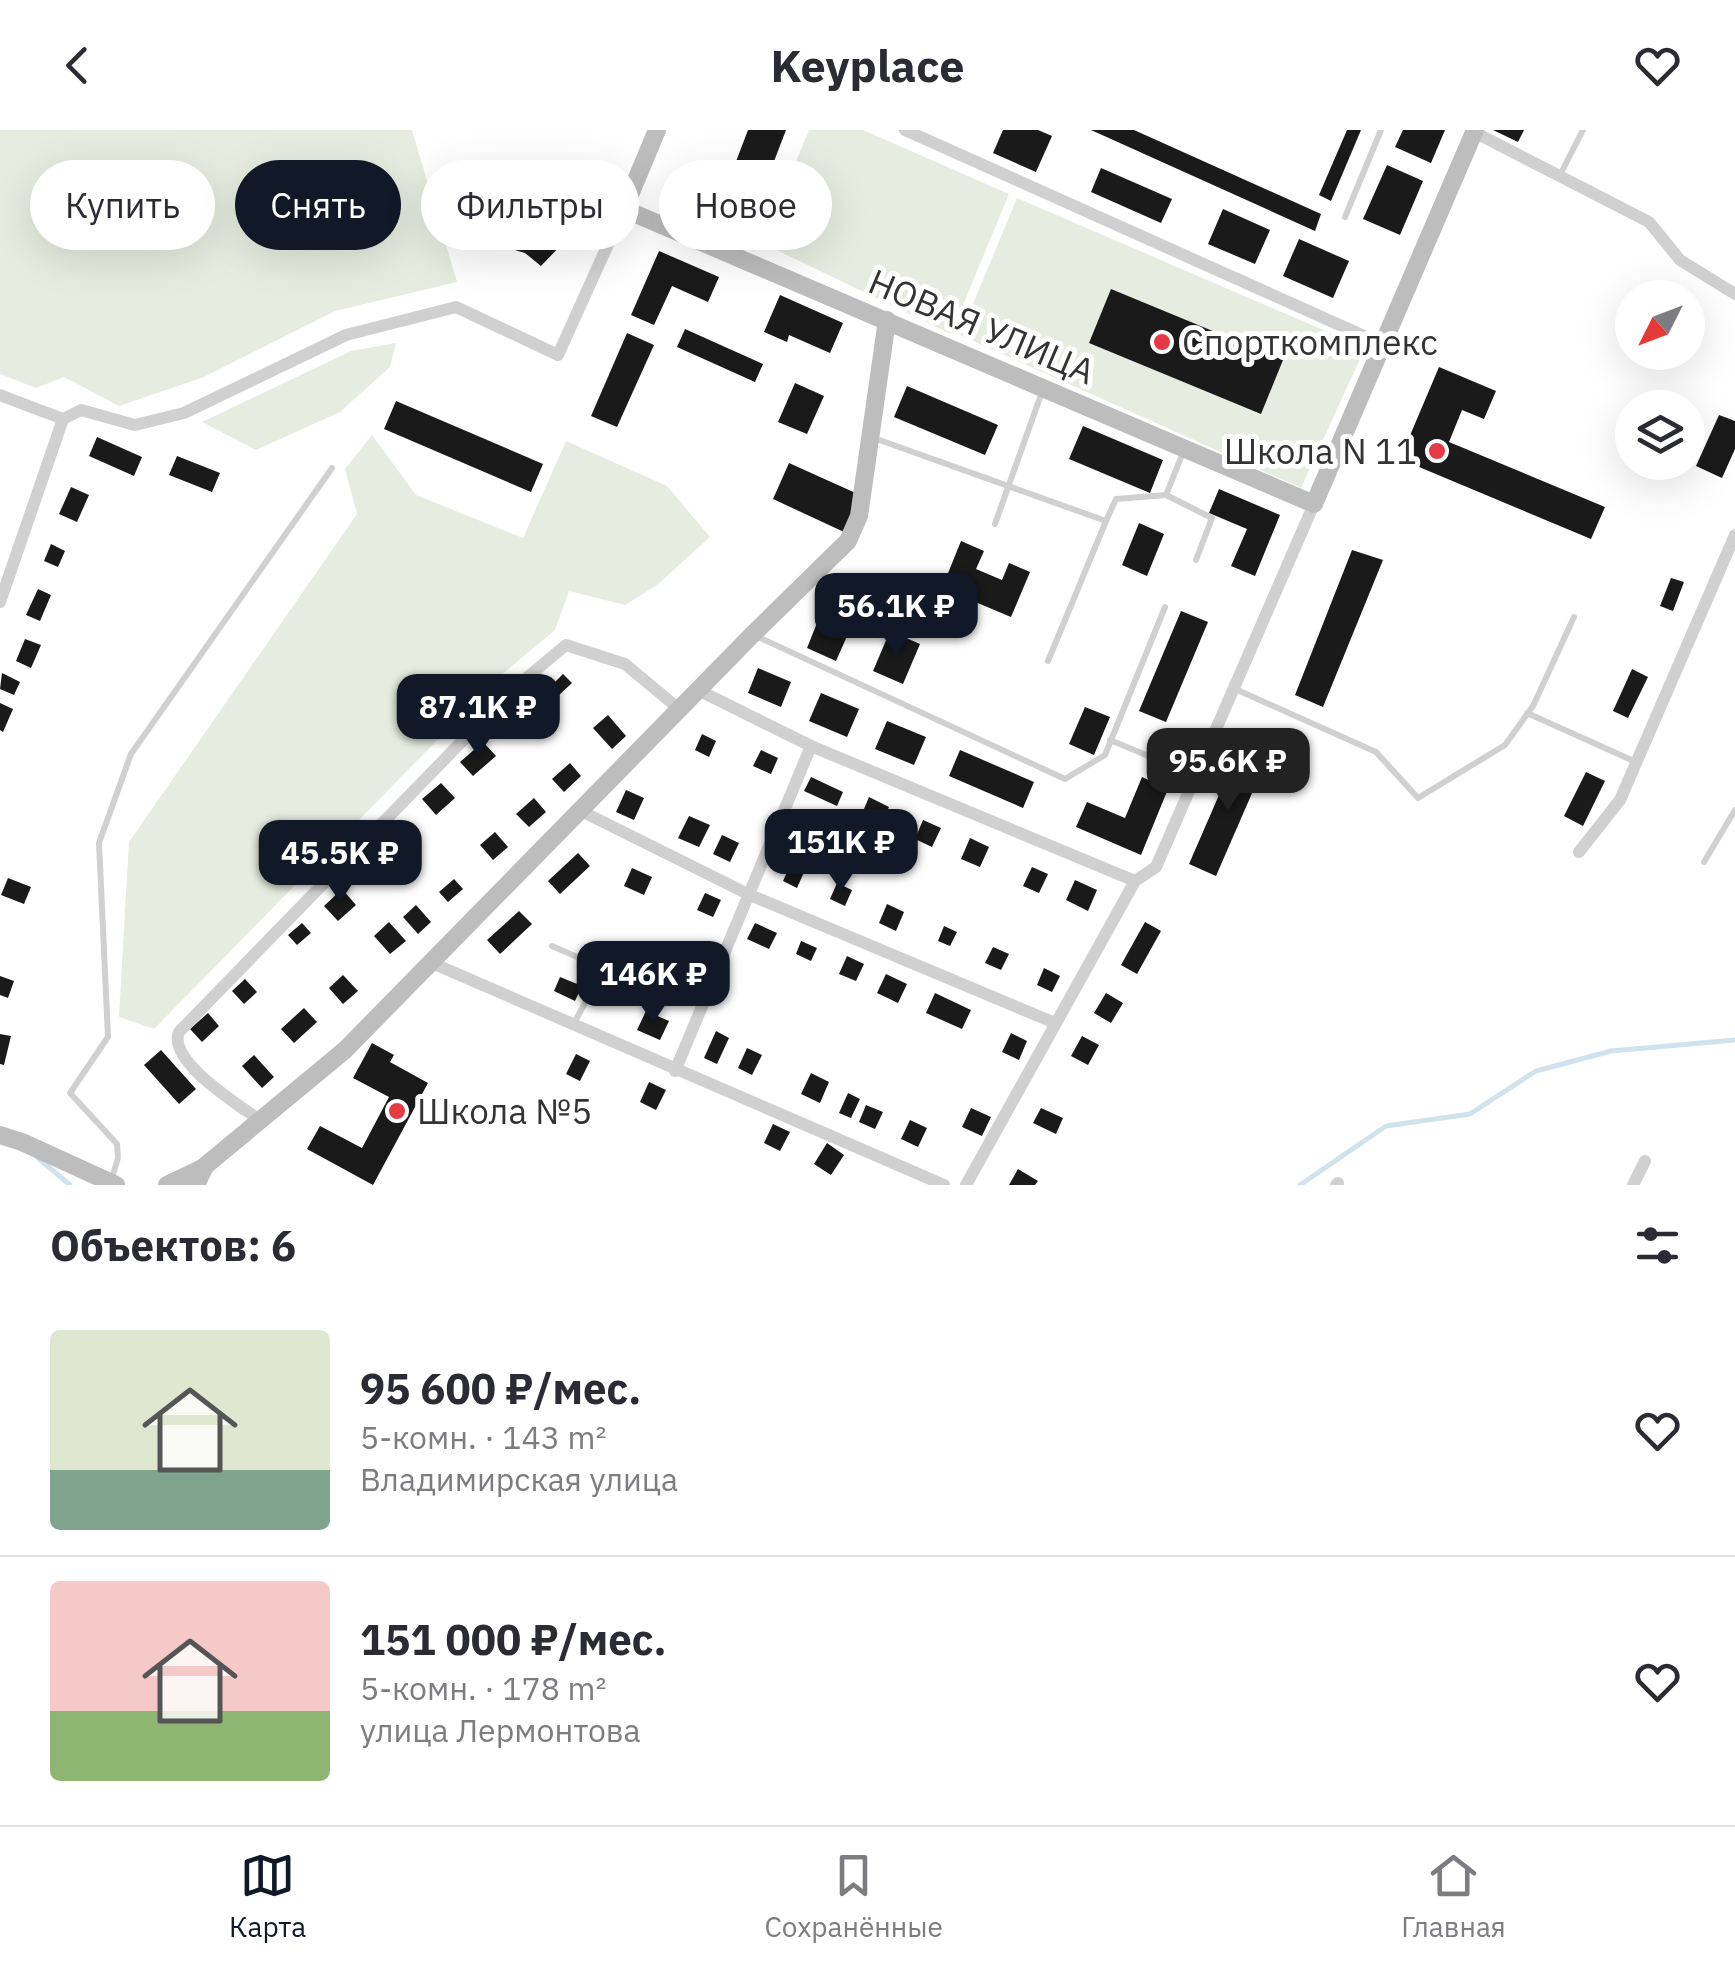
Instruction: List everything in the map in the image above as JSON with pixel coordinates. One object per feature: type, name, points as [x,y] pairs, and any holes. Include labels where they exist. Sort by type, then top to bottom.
[{"type":"street","points":[[639,174],[658,130]]},
{"type":"street","points":[[905,130],[1382,344]]},
{"type":"street","points":[[966,1185],[1135,881],[1156,866],[1474,131],[1649,222],[1680,260],[1735,294]]},
{"type":"street","name":"НОВАЯ УЛИЦА","points":[[639,215],[1314,504]]},
{"type":"street","points":[[0,602],[63,419],[81,410],[135,425],[184,413],[346,335],[456,308],[558,355],[605,250]]},
{"type":"street","points":[[167,1185],[205,1166],[345,1050],[848,542],[859,516],[887,320]]},
{"type":"street","points":[[0,395],[63,419]]},
{"type":"street","points":[[1579,852],[1620,800],[1735,534]]},
{"type":"street","points":[[261,1122],[206,1080],[178,1051],[179,1032],[512,690],[566,644],[625,664],[679,709]]},
{"type":"street","points":[[698,690],[811,746],[1135,881]]},
{"type":"street","points":[[675,1071],[811,746]]},
{"type":"street","points":[[580,811],[750,894],[1055,1023]]},
{"type":"street","points":[[432,963],[944,1185]]},
{"type":"street","points":[[0,1135],[117,1184]]},
{"type":"street","points":[[1633,1185],[1644,1160]]},
{"type":"street","points":[[196,1185],[205,1166]]},
{"type":"lane","points":[[1346,216],[1381,130]]},
{"type":"lane","points":[[1559,176],[1583,130]]},
{"type":"lane","points":[[995,524],[1044,388]]},
{"type":"lane","points":[[870,436],[1106,521]]},
{"type":"lane","points":[[1166,495],[1184,449]]},
{"type":"lane","points":[[117,1184],[117,1144],[70,1093],[108,1037],[98,843],[131,754],[332,468]]},
{"type":"lane","points":[[1048,661],[1116,499],[1166,495],[1212,518],[1196,560]]},
{"type":"lane","points":[[753,634],[1066,779],[1106,755],[1165,607]]},
{"type":"lane","points":[[1232,688],[1376,752],[1418,798],[1505,745],[1527,714],[1574,617]]},
{"type":"lane","points":[[1527,714],[1638,762]]},
{"type":"lane","points":[[1110,740],[1194,776]]},
{"type":"lane","points":[[1704,862],[1735,810]]},
{"type":"lane","points":[[552,946],[584,960],[592,990],[573,1026]]},
{"type":"shaded area","points":[[0,130],[412,130],[421,160],[421,250],[448,250],[457,282],[335,311],[204,377],[119,406],[64,377],[36,388],[0,374]]},
{"type":"shaded area","points":[[809,130],[863,130],[1009,194],[951,334],[777,250],[832,250],[832,160],[797,160]]},
{"type":"shaded area","name":"Спорткомплекс","points":[[1017,198],[1365,348],[1301,488],[960,335]]},
{"type":"shaded area","points":[[396,343],[390,367],[340,412],[256,450],[202,422],[351,351]]},
{"type":"shaded area","points":[[372,435],[416,495],[523,538],[566,441],[667,486],[710,537],[657,585],[625,605],[569,591],[555,630],[501,675],[154,1029],[119,1017],[129,842],[357,514],[345,469]]},
{"type":"building","points":[[748,130],[786,130],[775,160],[737,160]]},
{"type":"building","points":[[1003,130],[1038,130],[1052,136],[1036,172],[993,153]]},
{"type":"building","points":[[1091,130],[1134,130],[1321,214],[1315,231]]},
{"type":"building","points":[[1347,130],[1361,130],[1331,201],[1319,195]]},
{"type":"building","points":[[1403,130],[1445,130],[1431,163],[1395,147]]},
{"type":"building","points":[[1493,130],[1524,130],[1518,142]]},
{"type":"building","points":[[1387,165],[1423,181],[1400,235],[1363,219]]},
{"type":"building","points":[[1101,168],[1172,199],[1161,223],[1091,192]]},
{"type":"building","points":[[1223,209],[1270,230],[1255,264],[1208,244]]},
{"type":"building","points":[[1299,239],[1349,261],[1333,298],[1283,276]]},
{"type":"building","points":[[515,250],[556,250],[541,266]]},
{"type":"building","points":[[659,251],[719,277],[708,302],[672,286],[654,325],[631,315]]},
{"type":"building","points":[[1111,289],[1283,360],[1261,414],[1089,343]]},
{"type":"building","points":[[780,295],[843,323],[830,353],[789,335],[787,342],[764,332]]},
{"type":"building","points":[[685,329],[763,364],[755,382],[677,347]]},
{"type":"building","points":[[627,333],[654,345],[617,427],[591,416]]},
{"type":"building","name":"Школа N 11","points":[[1439,367],[1496,391],[1484,419],[1462,410],[1449,442],[1605,507],[1591,539],[1400,459]]},
{"type":"building","points":[[795,383],[824,396],[807,434],[778,422]]},
{"type":"building","points":[[907,386],[998,425],[985,455],[894,417]]},
{"type":"building","points":[[396,401],[543,464],[531,492],[384,429]]},
{"type":"building","points":[[1719,415],[1735,421],[1735,449],[1722,478],[1705,470],[1705,446]]},
{"type":"building","points":[[1083,426],[1163,460],[1150,493],[1069,459]]},
{"type":"building","points":[[97,437],[142,457],[134,476],[89,456]]},
{"type":"building","points":[[177,456],[220,473],[212,492],[169,475]]},
{"type":"building","points":[[789,463],[860,495],[844,532],[773,499]]},
{"type":"building","points":[[71,487],[89,495],[77,522],[59,514]]},
{"type":"building","points":[[1219,489],[1280,515],[1255,576],[1231,566],[1247,529],[1209,513]]},
{"type":"building","points":[[1139,523],[1164,534],[1147,576],[1122,565]]},
{"type":"building","points":[[961,541],[984,551],[976,569],[1002,580],[1009,563],[1030,572],[1011,617],[942,588]]},
{"type":"building","points":[[51,544],[65,551],[58,567],[44,561]]},
{"type":"building","points":[[1352,550],[1383,560],[1323,707],[1295,695]]},
{"type":"building","points":[[1671,578],[1684,582],[1673,611],[1660,606]]},
{"type":"building","points":[[38,589],[51,595],[40,621],[26,615]]},
{"type":"building","points":[[1181,611],[1208,622],[1166,722],[1139,711]]},
{"type":"building","points":[[821,613],[852,625],[836,661],[807,648]]},
{"type":"building","points":[[890,631],[920,644],[903,684],[873,671]]},
{"type":"building","points":[[25,639],[41,645],[31,668],[16,661]]},
{"type":"building","points":[[758,668],[791,682],[781,707],[748,693]]},
{"type":"building","points":[[1632,669],[1648,677],[1628,718],[1613,711]]},
{"type":"building","points":[[2,673],[20,682],[14,695],[0,689]]},
{"type":"building","points":[[563,674],[572,683],[558,696],[550,687]]},
{"type":"building","points":[[821,693],[859,709],[847,737],[809,721]]},
{"type":"building","points":[[0,703],[13,709],[3,732],[0,730]]},
{"type":"building","points":[[1085,707],[1110,717],[1094,755],[1069,744]]},
{"type":"building","points":[[522,709],[530,718],[516,731],[508,722]]},
{"type":"building","points":[[608,715],[626,736],[612,749],[593,728]]},
{"type":"building","points":[[887,721],[926,737],[914,765],[875,749]]},
{"type":"building","points":[[702,734],[716,741],[709,757],[695,750]]},
{"type":"building","points":[[483,742],[496,756],[473,776],[460,762]]},
{"type":"building","points":[[1239,749],[1266,761],[1216,876],[1189,864]]},
{"type":"building","points":[[761,750],[778,758],[771,774],[753,766]]},
{"type":"building","points":[[960,750],[1034,782],[1023,808],[949,776]]},
{"type":"building","points":[[570,763],[581,776],[564,792],[552,779]]},
{"type":"building","points":[[1586,772],[1605,781],[1583,826],[1564,816]]},
{"type":"building","points":[[811,777],[843,792],[837,806],[804,791]]},
{"type":"building","points":[[1142,777],[1168,789],[1141,855],[1076,827],[1087,802],[1125,818]]},
{"type":"building","points":[[441,783],[455,798],[436,815],[422,799]]},
{"type":"building","points":[[626,790],[644,798],[634,820],[616,812]]},
{"type":"building","points":[[869,797],[889,807],[881,825],[861,816]]},
{"type":"building","points":[[534,798],[546,812],[529,827],[516,814]]},
{"type":"building","points":[[689,816],[710,825],[699,847],[678,838]]},
{"type":"building","points":[[923,820],[941,828],[932,847],[915,839]]},
{"type":"building","points":[[400,824],[411,837],[397,850],[385,838]]},
{"type":"building","points":[[495,832],[508,847],[493,860],[480,845]]},
{"type":"building","points":[[722,835],[739,843],[730,862],[713,854]]},
{"type":"building","points":[[970,838],[989,847],[980,867],[961,859]]},
{"type":"building","points":[[376,848],[392,866],[375,881],[359,863]]},
{"type":"building","points":[[578,853],[590,866],[560,894],[548,881]]},
{"type":"building","points":[[791,863],[805,870],[797,888],[783,881]]},
{"type":"building","points":[[1032,867],[1048,874],[1039,893],[1023,886]]},
{"type":"building","points":[[632,868],[652,877],[644,895],[624,886]]},
{"type":"building","points":[[8,878],[31,887],[24,904],[1,895]]},
{"type":"building","points":[[454,879],[463,889],[448,902],[439,892]]},
{"type":"building","points":[[1075,880],[1097,890],[1088,911],[1066,900]]},
{"type":"building","points":[[837,883],[852,890],[845,906],[830,899]]},
{"type":"building","points":[[342,889],[356,905],[338,921],[324,906]]},
{"type":"building","points":[[705,893],[721,900],[713,917],[697,910]]},
{"type":"building","points":[[887,904],[904,912],[896,931],[879,923]]},
{"type":"building","points":[[416,905],[431,922],[418,934],[403,917]]},
{"type":"building","points":[[519,911],[532,924],[500,954],[487,940]]},
{"type":"building","points":[[389,922],[406,941],[390,954],[374,936]]},
{"type":"building","points":[[1145,922],[1161,931],[1137,974],[1121,965]]},
{"type":"building","points":[[302,923],[311,933],[297,945],[288,935]]},
{"type":"building","points":[[755,923],[777,933],[769,949],[747,939]]},
{"type":"building","points":[[944,926],[957,932],[950,946],[938,941]]},
{"type":"building","points":[[801,941],[817,948],[811,961],[796,954]]},
{"type":"building","points":[[993,947],[1009,954],[1001,970],[985,963]]},
{"type":"building","points":[[847,956],[864,964],[856,981],[839,974]]},
{"type":"building","points":[[679,964],[696,972],[688,989],[671,982]]},
{"type":"building","points":[[1044,968],[1060,976],[1052,992],[1037,985]]},
{"type":"building","points":[[886,974],[907,984],[898,1003],[877,993]]},
{"type":"building","points":[[343,975],[358,991],[343,1004],[329,988]]},
{"type":"building","points":[[0,976],[14,981],[8,998],[0,995]]},
{"type":"building","points":[[560,977],[582,986],[575,1001],[554,991]]},
{"type":"building","points":[[245,979],[257,992],[244,1004],[232,991]]},
{"type":"building","points":[[935,993],[971,1010],[962,1029],[926,1013]]},
{"type":"building","points":[[1106,993],[1123,1003],[1111,1023],[1094,1013]]},
{"type":"building","points":[[304,1008],[317,1022],[294,1043],[281,1029]]},
{"type":"building","points":[[646,1011],[669,1021],[660,1040],[637,1030]]},
{"type":"building","points":[[208,1013],[219,1026],[202,1042],[190,1029]]},
{"type":"building","points":[[716,1031],[729,1038],[717,1064],[704,1058]]},
{"type":"building","points":[[1011,1033],[1027,1041],[1019,1060],[1002,1052]]},
{"type":"building","points":[[0,1034],[11,1036],[4,1065],[0,1064]]},
{"type":"building","points":[[1082,1036],[1099,1045],[1088,1065],[1071,1056]]},
{"type":"building","name":"Школа №5","points":[[372,1043],[394,1055],[390,1062],[428,1083],[373,1185],[307,1149],[320,1126],[362,1148],[389,1097],[353,1078]]},
{"type":"building","points":[[747,1048],[762,1055],[752,1075],[738,1068]]},
{"type":"building","points":[[161,1050],[196,1089],[179,1104],[144,1065]]},
{"type":"building","points":[[576,1054],[590,1061],[580,1081],[566,1074]]},
{"type":"building","points":[[254,1055],[274,1077],[262,1088],[242,1066]]},
{"type":"building","points":[[811,1073],[829,1082],[820,1103],[801,1094]]},
{"type":"building","points":[[649,1082],[666,1090],[656,1110],[640,1102]]},
{"type":"building","points":[[848,1093],[860,1099],[851,1118],[839,1113]]},
{"type":"building","points":[[866,1105],[883,1112],[875,1129],[859,1122]]},
{"type":"building","points":[[971,1108],[991,1117],[982,1136],[962,1127]]},
{"type":"building","points":[[1041,1108],[1063,1118],[1056,1134],[1033,1123]]},
{"type":"building","points":[[910,1120],[927,1128],[918,1147],[901,1139]]},
{"type":"building","points":[[773,1124],[790,1132],[780,1151],[764,1143]]},
{"type":"building","points":[[827,1143],[844,1155],[831,1175],[814,1164]]},
{"type":"building","points":[[1018,1169],[1038,1181],[1035,1185],[1009,1185]]},
{"type":"waterway","points":[[1300,1185],[1386,1126],[1470,1114],[1536,1071],[1611,1051],[1735,1040]]},
{"type":"waterway","points":[[38,1158],[70,1185]]},
{"type":"place","name":"Спорткомплекс","points":[[1162,342]]},
{"type":"place","name":"Школа N 11","points":[[1437,451]]},
{"type":"place","name":"Школа №5","points":[[397,1111]]}]
